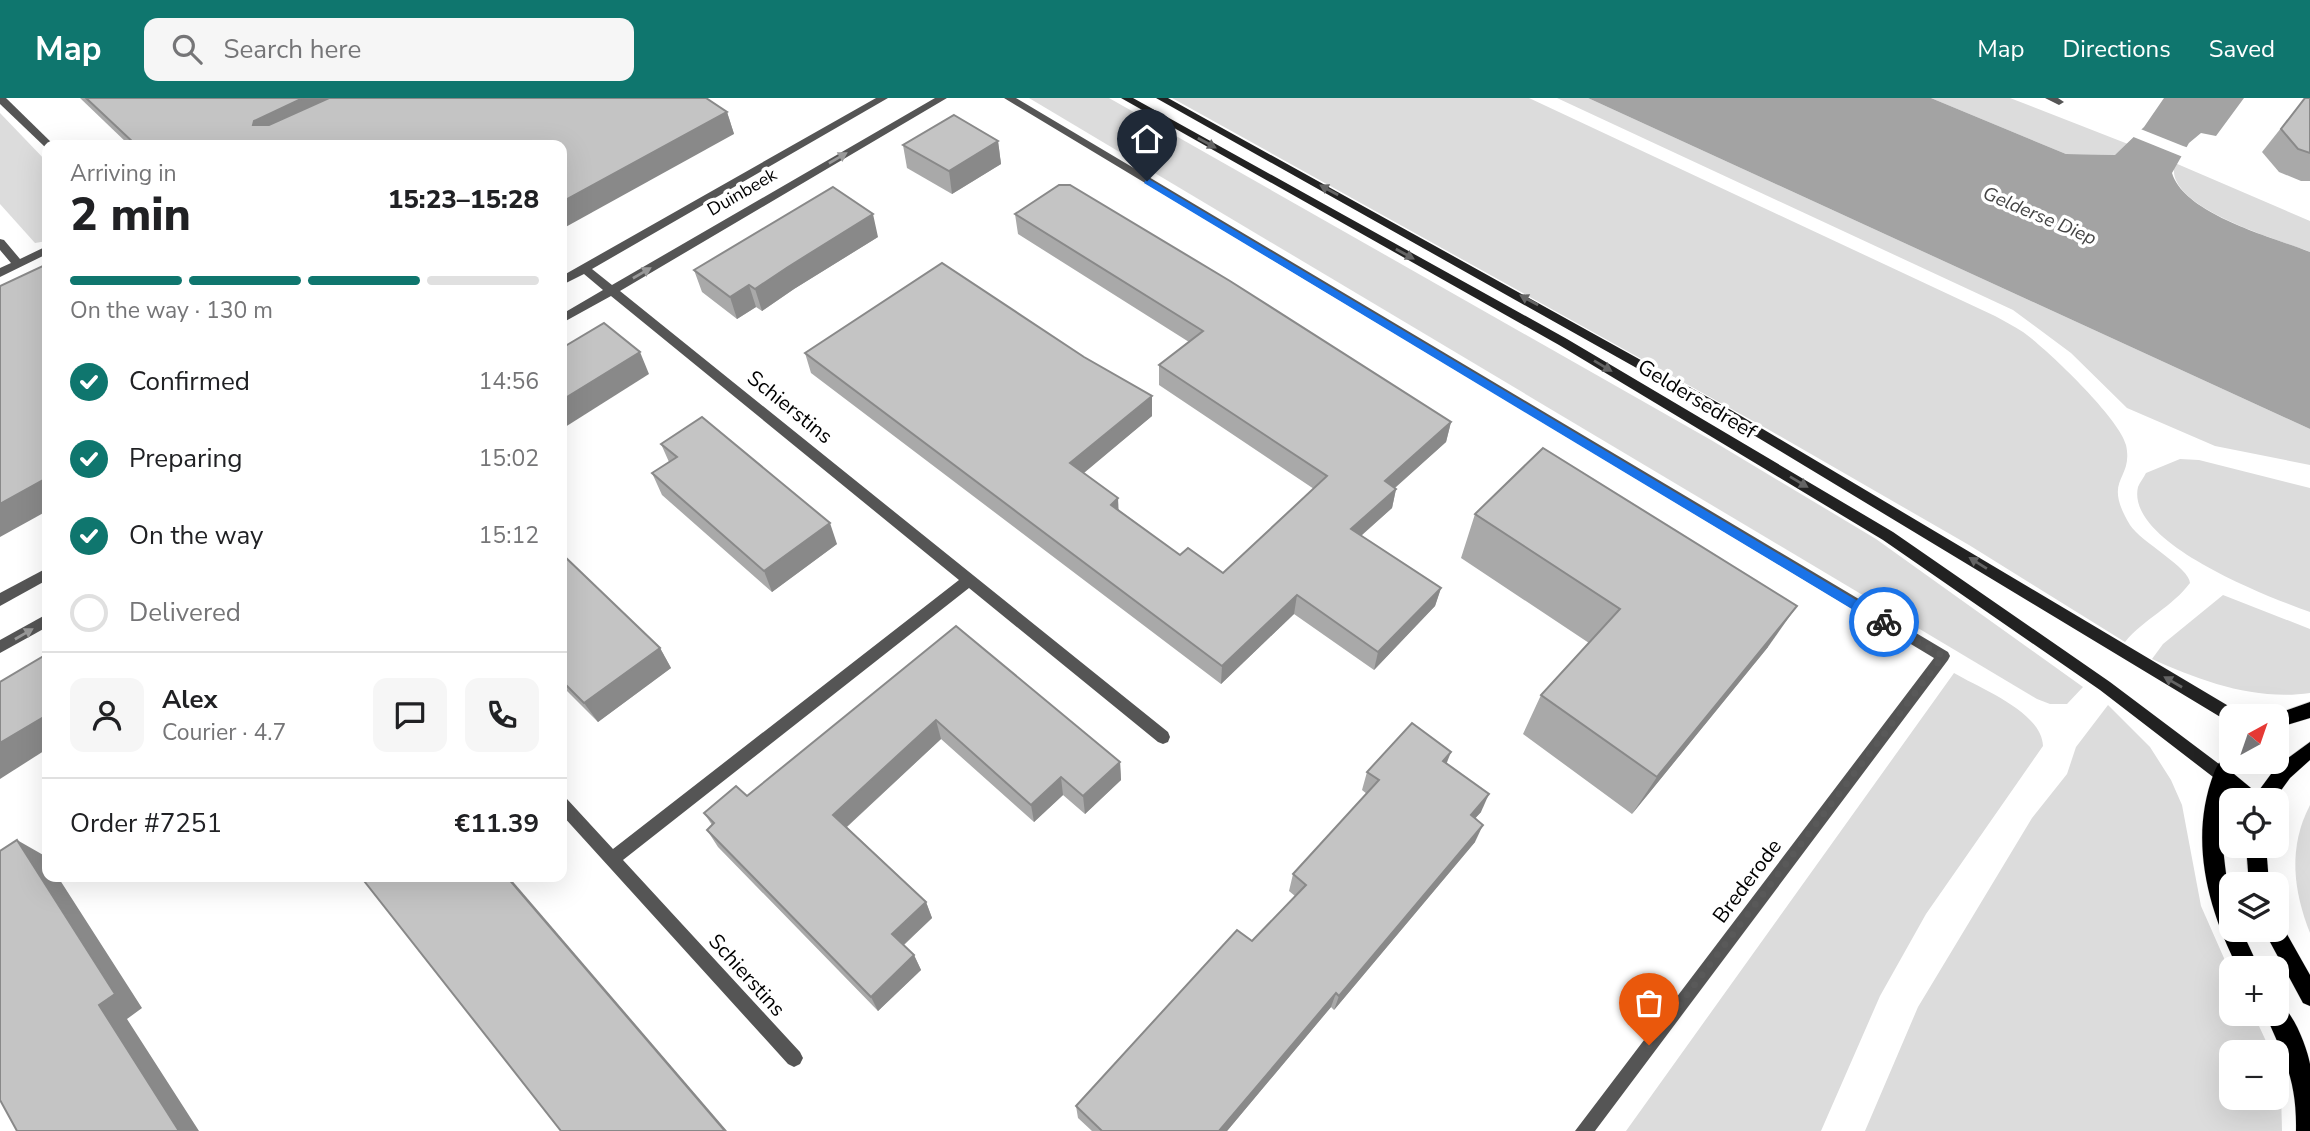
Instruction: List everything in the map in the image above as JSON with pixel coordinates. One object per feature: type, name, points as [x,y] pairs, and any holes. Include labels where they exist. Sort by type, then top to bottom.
[{"type":"main road","name":"Geldersedreef","points":[[1126,98],[1563,342],[1888,536],[2105,687],[2219,762]]},
{"type":"main road","name":"Geldersedreef","points":[[1161,98],[1579,327],[1913,523],[2129,657],[2219,709]]},
{"type":"main road","points":[[2289,716],[2310,710]]},
{"type":"main road","points":[[2269,788],[2291,763],[2310,750]]},
{"type":"main road","points":[[2225,774],[2212,816],[2212,856],[2220,900],[2234,941],[2242,956]]},
{"type":"main road","points":[[2280,942],[2310,996]]},
{"type":"main road","points":[[2282,1026],[2300,1063],[2308,1096],[2307,1131]]},
{"type":"street","points":[[1,98],[43,140]]},
{"type":"street","name":"Duinbeek","points":[[567,278],[883,98]]},
{"type":"street","name":"Duinbeek","points":[[567,317],[942,98]]},
{"type":"street","name":"Brederode","points":[[1009,98],[1943,656],[1584,1131]]},
{"type":"street","points":[[0,243],[19,265]]},
{"type":"street","points":[[0,273],[42,253]]},
{"type":"street","name":"Schierstins","points":[[584,268],[1163,737]]},
{"type":"street","points":[[0,600],[42,576]]},
{"type":"street","points":[[612,859],[970,579]]},
{"type":"street","points":[[0,648],[42,623]]},
{"type":"street","name":"Schierstins","points":[[567,810],[794,1058]]},
{"type":"shaded area","points":[[1029,98],[1109,98],[1711,440],[1876,539],[2083,687],[2067,704],[2050,704],[2037,699]]},
{"type":"shaded area","points":[[1172,98],[1529,98],[1995,316],[2023,332],[2048,353],[2111,419],[2126,445],[2126,466],[2118,488],[2122,509],[2136,532],[2182,570],[2190,583],[2125,642],[1969,545],[1771,431]]},
{"type":"shaded area","points":[[1557,98],[1588,98],[2310,429],[2310,465],[2215,446],[2127,408],[2071,353],[2013,310]]},
{"type":"shaded area","points":[[1931,98],[2010,98],[2128,144],[2116,155],[2066,154]]},
{"type":"shaded area","points":[[0,113],[42,157],[42,242],[35,243],[0,204]]},
{"type":"shaded area","points":[[2175,163],[2310,221],[2310,252],[2250,230],[2203,207],[2186,194],[2175,179]]},
{"type":"shaded area","points":[[2180,459],[2199,460],[2310,488],[2310,612],[2204,565],[2176,547],[2154,528],[2140,508],[2138,487],[2146,473]]},
{"type":"shaded area","points":[[2223,595],[2310,629],[2310,693],[2289,695],[2249,692],[2209,682],[2152,659],[2163,644]]},
{"type":"shaded area","points":[[1954,673],[2022,712],[2040,734],[2043,746],[1926,914],[1880,996],[1821,1131],[1626,1131]]},
{"type":"shaded area","points":[[2108,705],[2150,747],[2171,780],[2182,805],[2201,906],[2223,956],[2219,956],[2219,1026],[2259,1026],[2265,1040],[2219,1040],[2219,1110],[2281,1110],[2282,1131],[1865,1131],[1918,1007],[2032,818],[2067,774],[2076,747]]},
{"type":"shaded area","points":[[2310,805],[2310,933],[2300,901],[2295,869],[2298,837]]},
{"type":"water","name":"Gelderse Diep","points":[[1588,98],[1931,98],[2066,154],[2115,155],[2144,127],[2164,98],[2244,98],[2216,136],[2201,133],[2189,143],[2172,173],[2180,188],[2193,201],[2211,212],[2310,252],[2310,429]]},
{"type":"pier","points":[[2138,128],[2189,148],[2183,157],[2131,136]]},
{"type":"building","points":[[86,98],[303,98],[254,121],[253,125],[269,125],[329,98],[706,98],[727,112],[567,199],[567,140],[131,140]]},
{"type":"building","points":[[2305,98],[2310,98],[2310,153],[2298,149],[2281,129]]},
{"type":"building","points":[[954,115],[998,141],[949,171],[903,145]]},
{"type":"building","points":[[1059,185],[1070,185],[1230,281],[1451,422],[1385,481],[1396,489],[1351,529],[1441,588],[1378,652],[1297,595],[1222,666],[805,353],[942,263],[1084,357],[1152,396],[1070,463],[1118,498],[1111,505],[1180,555],[1188,548],[1223,573],[1327,476],[1159,365],[1203,331],[1015,214]]},
{"type":"building","points":[[833,187],[873,214],[755,289],[749,285],[730,297],[694,270]]},
{"type":"building","points":[[42,266],[42,481],[0,504],[0,286]]},
{"type":"building","points":[[604,323],[640,352],[567,397],[567,345]]},
{"type":"building","points":[[702,417],[830,523],[764,571],[652,473],[677,457],[661,444]]},
{"type":"building","points":[[1543,448],[1797,606],[1657,777],[1541,695],[1620,609],[1475,514]]},
{"type":"building","points":[[567,559],[660,648],[584,703],[567,686]]},
{"type":"building","points":[[956,626],[1120,762],[1083,796],[1061,777],[1031,805],[936,720],[833,815],[926,902],[892,934],[914,955],[871,997],[707,830],[714,823],[704,813],[736,786],[747,796]]},
{"type":"building","points":[[42,657],[42,718],[0,743],[0,682]]},
{"type":"building","points":[[1412,723],[1451,752],[1443,761],[1489,794],[1471,815],[1483,825],[1339,996],[1336,993],[1219,1131],[1102,1131],[1076,1106],[1237,930],[1252,941],[1306,885],[1293,874],[1379,780],[1367,772]]},
{"type":"building","points":[[17,840],[115,994],[99,1005],[179,1131],[17,1131],[0,1100],[0,851]]},
{"type":"building","points":[[365,882],[511,882],[725,1131],[561,1131]]},
{"type":"way so far","points":[[1649,1045],[1943,656],[1884,622]]},
{"type":"route","points":[[1147,181],[1884,622]]}]
